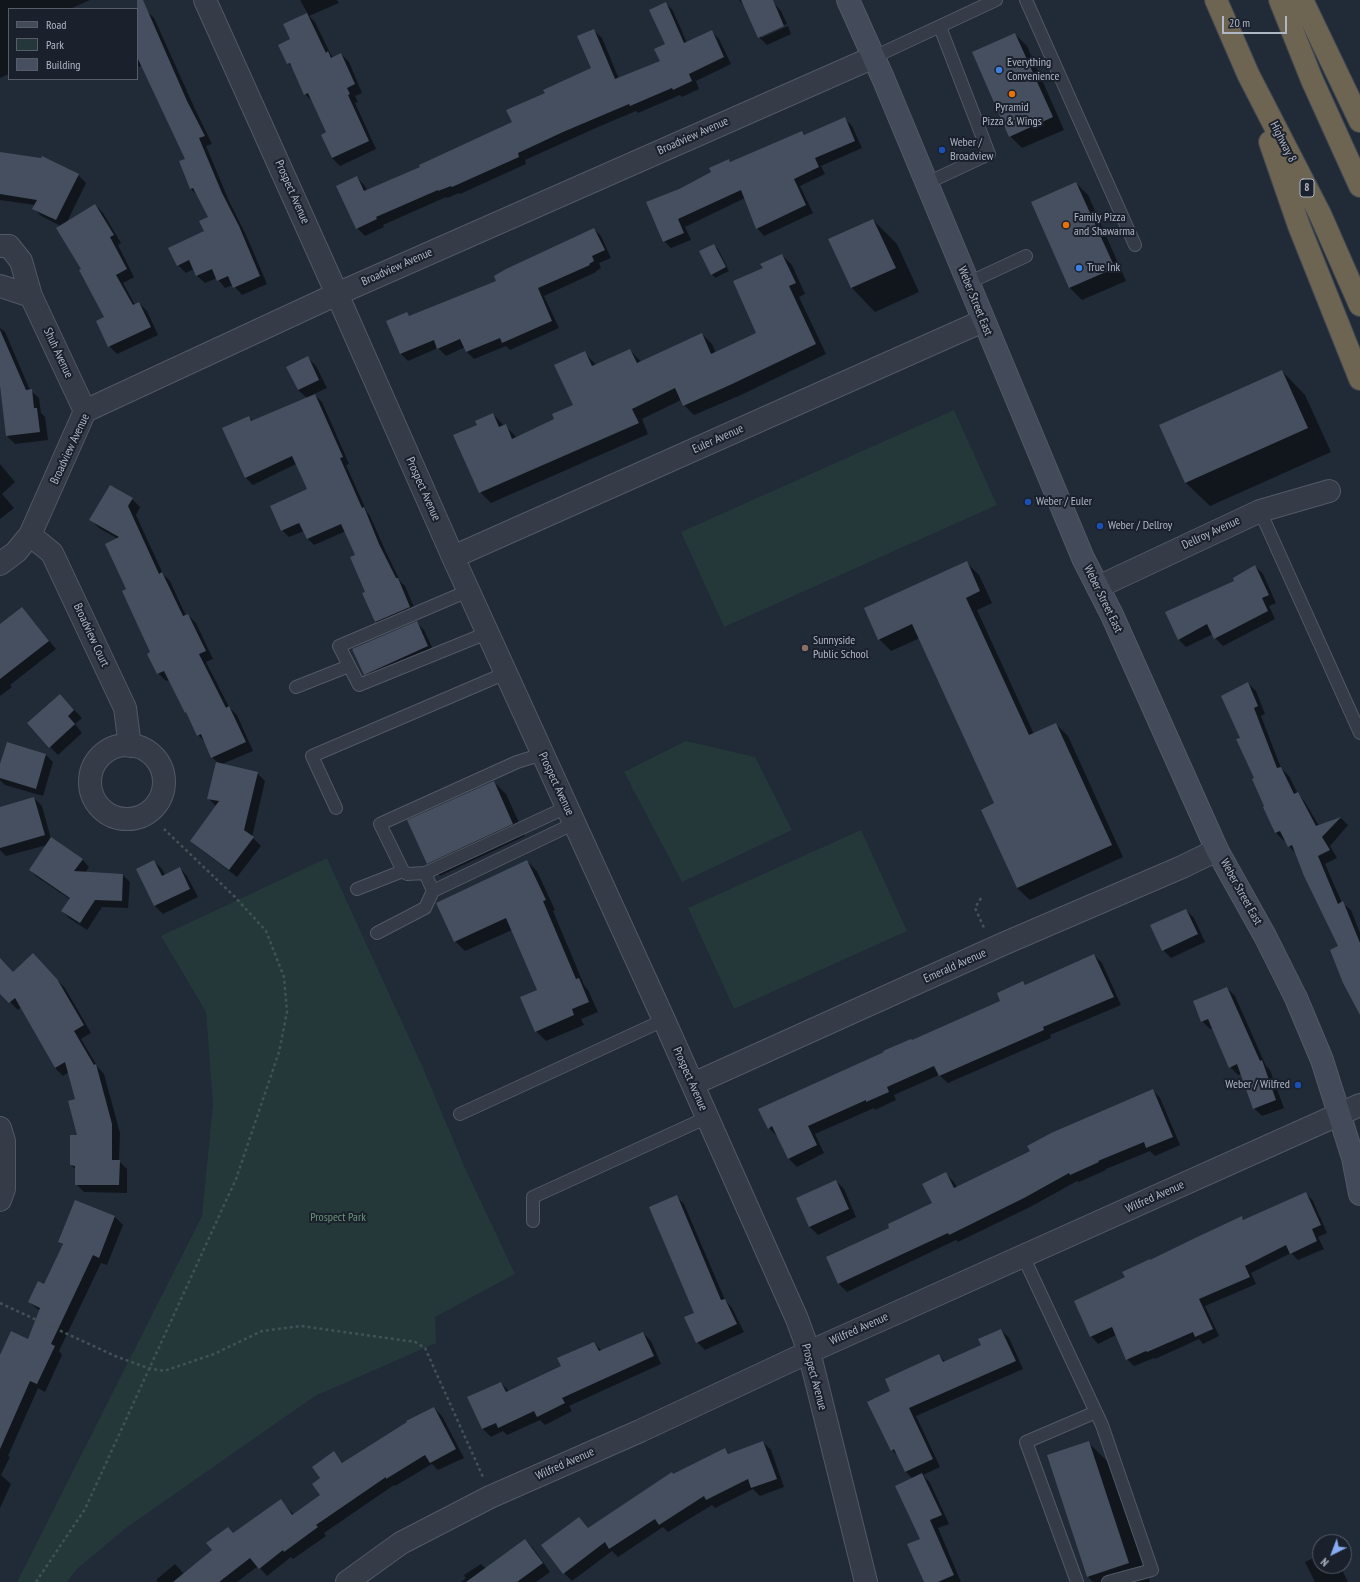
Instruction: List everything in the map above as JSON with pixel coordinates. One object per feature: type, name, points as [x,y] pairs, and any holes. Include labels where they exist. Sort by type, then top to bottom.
[{"type":"highway","name":"Highway 8","points":[[1216,0],[1248,74],[1320,214],[1360,306]]},
{"type":"highway","points":[[1280,0],[1312,80],[1360,186]]},
{"type":"highway","points":[[1302,0],[1360,121]]},
{"type":"highway","points":[[1248,74],[1299,226],[1360,379]]},
{"type":"main road","name":"Weber Street East","points":[[848,0],[874,57],[1083,558],[1098,587],[1218,850],[1265,936],[1296,998],[1322,1060],[1353,1158],[1360,1194]]},
{"type":"street","name":"Prospect Avenue","points":[[205,0],[337,294],[468,592],[708,1117],[797,1319],[809,1352],[866,1582]]},
{"type":"street","name":"Broadview Avenue","points":[[0,564],[16,552],[30,535],[85,411],[337,294],[874,57]]},
{"type":"street","name":"Shuh Avenue","points":[[0,246],[9,246],[21,261],[31,296],[85,411]]},
{"type":"street","points":[[0,286],[31,296]]},
{"type":"street","name":"Euler Avenue","points":[[453,557],[983,321]]},
{"type":"street","name":"Dellroy Avenue","points":[[1098,587],[1260,511],[1329,491]]},
{"type":"street","name":"Broadview Court","points":[[30,535],[52,553],[125,708],[130,746]]},
{"type":"street","name":"Emerald Avenue","points":[[693,1084],[993,948],[1182,867],[1218,850]]},
{"type":"street","name":"Wilfred Avenue","points":[[347,1582],[402,1543],[490,1497],[640,1431],[809,1352],[1360,1105]]},
{"type":"street","points":[[0,1128],[4,1141],[4,1189],[0,1200]]},
{"type":"lane","points":[[874,57],[996,0]]},
{"type":"lane","points":[[1026,0],[1135,245]]},
{"type":"lane","points":[[927,183],[989,154],[940,27]]},
{"type":"lane","points":[[968,283],[1026,256]]},
{"type":"lane","points":[[1260,511],[1360,733]]},
{"type":"lane","points":[[468,592],[339,646],[358,685],[488,634]]},
{"type":"lane","points":[[296,687],[349,666]]},
{"type":"lane","points":[[336,808],[312,756],[506,673]]},
{"type":"lane","points":[[543,754],[517,762],[380,824],[403,871],[407,874],[425,873],[571,815]]},
{"type":"lane","points":[[377,933],[425,908],[433,891],[571,815]]},
{"type":"lane","points":[[357,889],[403,871]]},
{"type":"lane","points":[[425,873],[433,891]]},
{"type":"lane","points":[[460,1114],[664,1020]]},
{"type":"lane","points":[[533,1221],[533,1197],[708,1117]]},
{"type":"lane","points":[[1023,1256],[1096,1412],[1152,1570],[1108,1582]]},
{"type":"lane","points":[[1077,1582],[1026,1442],[1096,1412]]},
{"type":"path","points":[[36,1582],[85,1509],[148,1368],[236,1179],[279,1052],[287,1012],[284,977],[266,931],[235,897],[164,829]]},
{"type":"path","points":[[981,898],[975,908],[993,948]]},
{"type":"path","points":[[0,1303],[115,1356],[148,1368],[164,1371],[214,1354],[262,1331],[300,1326],[415,1342],[425,1348],[481,1472],[490,1497]]},
{"type":"green space","points":[[954,410],[997,505],[724,627],[681,532]]},
{"type":"green space","points":[[686,741],[755,757],[792,830],[682,882],[624,772]]},
{"type":"green space","points":[[861,830],[907,931],[734,1009],[688,908]]},
{"type":"green space","name":"Prospect Park","points":[[327,858],[423,1068],[465,1168],[515,1274],[435,1317],[436,1343],[315,1396],[126,1528],[77,1569],[67,1582],[17,1582],[202,1216],[213,1104],[206,1012],[161,936]]},
{"type":"building","points":[[137,0],[143,0],[187,101],[205,136],[199,138],[260,276],[233,288],[228,276],[217,281],[212,269],[196,276],[189,260],[177,266],[168,248],[204,231],[199,221],[208,217],[193,188],[190,189],[179,161],[185,159],[138,59]]},
{"type":"building","points":[[741,0],[773,0],[784,26],[758,38]]},
{"type":"building","points":[[666,2],[684,43],[712,30],[724,57],[689,74],[692,81],[673,90],[672,88],[630,106],[629,104],[563,132],[518,153],[519,157],[452,187],[438,190],[376,217],[377,219],[356,229],[336,186],[357,176],[364,191],[420,167],[419,165],[512,122],[506,110],[545,93],[543,90],[591,68],[577,36],[594,29],[615,79],[660,61],[654,49],[665,44],[649,10]]},
{"type":"building","points":[[307,13],[326,53],[328,51],[331,58],[341,53],[355,84],[347,88],[350,94],[348,95],[369,141],[332,158],[321,135],[326,132],[308,93],[304,95],[290,63],[287,64],[278,45],[290,39],[283,24]]},
{"type":"building","points":[[1015,33],[1053,117],[1009,137],[972,52]]},
{"type":"building","points":[[845,117],[855,141],[815,158],[819,167],[794,179],[806,205],[756,229],[741,190],[678,219],[684,233],[663,242],[646,202],[679,189],[711,172],[709,168],[729,159],[730,162],[802,131],[804,135]]},
{"type":"building","points":[[0,152],[41,158],[42,156],[79,174],[56,220],[32,209],[37,200],[0,194]]},
{"type":"building","points":[[1076,182],[1115,268],[1069,288],[1031,202]]},
{"type":"building","points":[[95,204],[114,235],[110,237],[127,269],[116,275],[133,305],[139,302],[151,327],[108,347],[96,321],[104,317],[79,270],[81,269],[56,228]]},
{"type":"building","points":[[873,219],[896,268],[851,288],[828,239]]},
{"type":"building","points":[[594,228],[605,250],[592,256],[594,261],[589,264],[590,265],[538,288],[552,321],[502,343],[500,338],[466,352],[460,339],[437,349],[434,340],[400,354],[386,321],[407,312],[409,316],[496,281],[494,276],[506,269]]},
{"type":"building","points":[[714,244],[726,267],[711,275],[699,251]]},
{"type":"building","points":[[782,254],[796,283],[789,286],[816,344],[683,406],[675,388],[632,409],[639,423],[479,493],[453,435],[477,425],[475,421],[493,413],[499,427],[506,424],[512,439],[554,419],[552,414],[573,405],[554,365],[585,351],[592,366],[630,349],[637,363],[702,333],[711,354],[756,333],[733,281],[763,268],[760,264]]},
{"type":"building","points":[[0,330],[26,390],[32,389],[34,408],[37,408],[40,432],[6,436],[0,386]]},
{"type":"building","points":[[308,356],[319,380],[298,390],[286,367]]},
{"type":"building","points":[[1282,370],[1308,428],[1185,483],[1159,425]]},
{"type":"building","points":[[315,394],[343,457],[340,458],[362,508],[364,507],[379,544],[396,578],[398,578],[410,607],[375,622],[362,593],[365,592],[350,557],[355,555],[341,524],[307,539],[299,523],[281,531],[270,506],[307,489],[292,456],[245,478],[222,428],[249,416],[251,421]]},
{"type":"building","points":[[110,485],[133,498],[128,506],[159,574],[162,572],[183,616],[188,614],[206,651],[199,654],[226,708],[229,706],[246,742],[211,758],[201,734],[197,736],[164,671],[157,674],[147,654],[150,652],[122,591],[126,589],[105,544],[119,537],[89,520]]},
{"type":"building","points":[[967,561],[980,591],[966,598],[1029,735],[1056,723],[1112,845],[1017,888],[981,810],[994,803],[912,624],[878,640],[864,608]]},
{"type":"building","points":[[1255,565],[1269,595],[1262,598],[1268,611],[1214,639],[1207,624],[1178,640],[1165,612],[1234,581],[1233,578]]},
{"type":"building","points":[[22,607],[49,641],[0,679],[0,624]]},
{"type":"building","points":[[417,621],[428,646],[364,675],[352,649]]},
{"type":"building","points":[[1248,682],[1258,706],[1254,708],[1277,768],[1281,767],[1294,794],[1298,792],[1316,826],[1341,817],[1322,837],[1330,850],[1318,856],[1338,904],[1343,901],[1360,943],[1360,1015],[1343,983],[1330,950],[1338,946],[1304,876],[1292,845],[1288,847],[1280,831],[1275,833],[1252,779],[1254,778],[1236,739],[1240,738],[1221,696]]},
{"type":"building","points":[[60,694],[74,710],[68,716],[75,724],[49,748],[27,723]]},
{"type":"building","points":[[7,742],[46,754],[36,789],[0,778],[0,764]]},
{"type":"building","points":[[216,762],[258,772],[244,830],[254,837],[229,870],[190,841],[219,801],[207,799]]},
{"type":"building","points":[[494,781],[513,824],[427,864],[407,820]]},
{"type":"building","points":[[34,797],[45,835],[0,848],[0,807]]},
{"type":"building","points":[[51,837],[83,859],[74,871],[123,874],[122,901],[95,900],[80,923],[61,911],[70,898],[29,870]]},
{"type":"building","points":[[154,860],[162,876],[180,867],[190,889],[154,906],[136,869]]},
{"type":"building","points":[[527,860],[546,900],[543,901],[576,979],[579,978],[589,1002],[572,1009],[574,1015],[535,1032],[520,997],[537,990],[506,918],[454,942],[436,903]]},
{"type":"building","points":[[1186,909],[1198,934],[1162,951],[1150,925]]},
{"type":"building","points":[[33,953],[57,979],[84,1025],[74,1031],[94,1065],[96,1064],[112,1124],[112,1160],[120,1160],[119,1185],[75,1185],[75,1166],[70,1165],[70,1135],[77,1135],[68,1101],[75,1099],[65,1062],[55,1068],[15,998],[9,1003],[0,994],[0,958],[13,972]]},
{"type":"building","points":[[1094,954],[1114,997],[1043,1027],[1044,1030],[939,1076],[934,1066],[887,1087],[889,1092],[866,1102],[866,1100],[808,1126],[817,1145],[788,1159],[772,1126],[768,1129],[758,1109],[884,1052],[883,1051],[911,1039],[912,1040],[1000,1001],[997,993],[1023,981],[1025,985]]},
{"type":"building","points":[[1227,987],[1260,1061],[1262,1060],[1276,1100],[1253,1109],[1237,1064],[1229,1068],[1208,1019],[1201,1022],[1193,1001]]},
{"type":"building","points":[[1153,1089],[1173,1137],[1146,1148],[1144,1142],[1098,1161],[1099,1162],[1070,1175],[1069,1173],[1024,1198],[949,1235],[948,1233],[838,1284],[826,1257],[889,1228],[888,1224],[932,1203],[922,1184],[946,1172],[954,1188],[1030,1151],[1027,1146],[1051,1133]]},
{"type":"building","points":[[836,1180],[849,1209],[809,1227],[796,1198]]},
{"type":"building","points":[[1306,1192],[1321,1225],[1312,1229],[1317,1241],[1290,1254],[1286,1245],[1245,1266],[1250,1277],[1199,1299],[1213,1329],[1195,1337],[1193,1332],[1126,1360],[1112,1327],[1090,1337],[1074,1301],[1125,1277],[1122,1272],[1242,1216],[1243,1220]]},
{"type":"building","points":[[677,1195],[721,1300],[725,1299],[737,1324],[696,1343],[684,1317],[694,1313],[649,1207]]},
{"type":"building","points":[[75,1200],[115,1216],[99,1258],[93,1255],[51,1344],[55,1346],[37,1384],[30,1381],[0,1449],[0,1355],[11,1331],[28,1339],[40,1308],[28,1302],[38,1281],[44,1284],[63,1244],[58,1242]]},
{"type":"building","points":[[1001,1329],[1016,1361],[909,1408],[933,1459],[905,1472],[894,1449],[891,1451],[867,1402],[890,1391],[885,1379],[939,1354],[943,1362],[981,1345],[978,1339]]},
{"type":"building","points":[[643,1332],[654,1356],[562,1398],[565,1403],[537,1417],[534,1411],[498,1428],[496,1423],[482,1429],[467,1397],[501,1382],[506,1392],[561,1366],[557,1358],[594,1342],[599,1351]]},
{"type":"building","points":[[434,1407],[456,1449],[430,1463],[425,1455],[386,1479],[386,1477],[316,1525],[318,1527],[284,1552],[283,1550],[259,1569],[250,1558],[219,1582],[173,1582],[212,1550],[206,1543],[228,1527],[233,1533],[281,1499],[292,1515],[320,1495],[312,1484],[320,1478],[312,1467],[334,1451],[342,1463],[407,1422],[406,1421]]},
{"type":"building","points":[[763,1441],[777,1479],[751,1488],[748,1479],[706,1500],[704,1496],[659,1525],[655,1519],[609,1549],[605,1542],[563,1574],[541,1545],[579,1517],[588,1528],[672,1472],[673,1474],[725,1448],[728,1454]]},
{"type":"building","points":[[1089,1441],[1129,1563],[1087,1577],[1047,1455]]},
{"type":"building","points":[[922,1473],[942,1515],[930,1520],[954,1575],[938,1582],[924,1582],[907,1544],[920,1539],[895,1486]]},
{"type":"building","points":[[525,1539],[543,1563],[517,1582],[466,1582]]},
{"type":"place","name":"Everything Convenience","points":[[999,70]]},
{"type":"place","name":"Pyramid Pizza & Wings","points":[[1012,94]]},
{"type":"place","name":"Weber / Broadview","points":[[942,150]]},
{"type":"place","name":"Family Pizza and Shawarma","points":[[1066,225]]},
{"type":"place","name":"True Ink","points":[[1079,268]]},
{"type":"place","name":"Weber / Euler","points":[[1028,502]]},
{"type":"place","name":"Weber / Dellroy","points":[[1100,526]]},
{"type":"place","name":"Sunnyside Public School","points":[[805,648]]},
{"type":"place","name":"Weber / Wilfred","points":[[1298,1085]]}]
